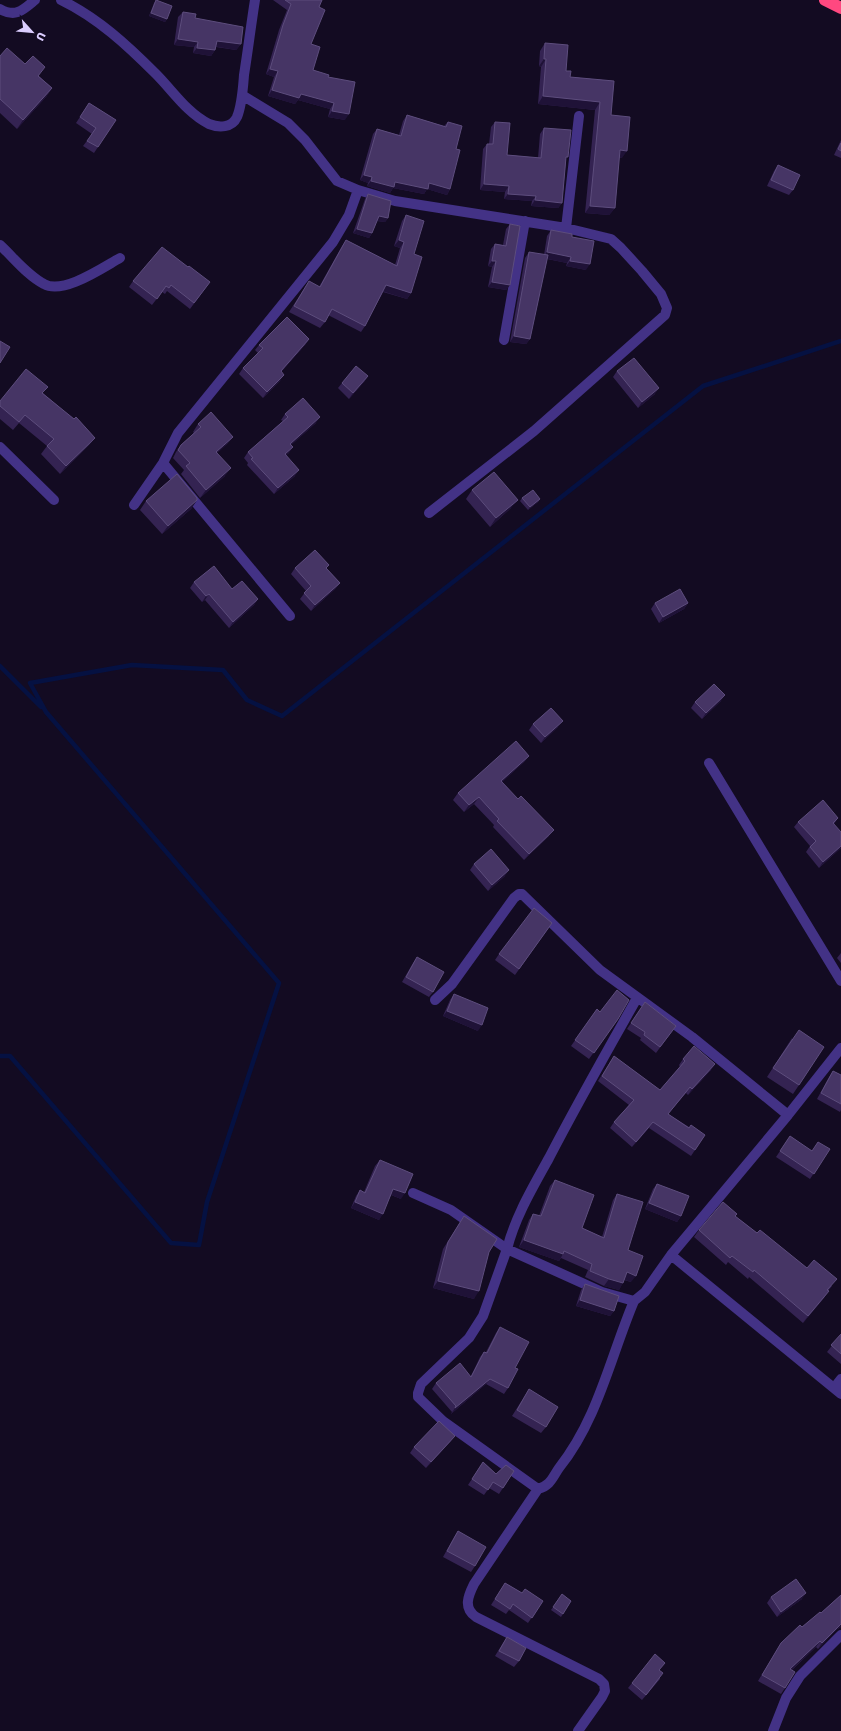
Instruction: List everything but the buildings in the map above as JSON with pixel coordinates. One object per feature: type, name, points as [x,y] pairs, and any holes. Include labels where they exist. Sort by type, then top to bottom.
[{"type":"highway","points":[[825,0],[841,8]]},
{"type":"street","points":[[0,10],[11,14],[18,14],[35,0]]},
{"type":"street","points":[[61,0],[79,9],[106,28],[157,75],[196,116],[210,124],[225,127],[232,123],[237,117],[242,95],[255,0]]},
{"type":"street","points":[[242,95],[288,123],[305,140],[337,181],[358,190],[395,200],[566,228],[610,239],[621,248],[661,294],[667,308],[664,316],[534,431],[429,513]]},
{"type":"street","points":[[566,228],[579,116]]},
{"type":"street","points":[[134,505],[163,463],[178,433],[333,242],[349,216],[358,190]]},
{"type":"street","points":[[504,340],[526,221]]},
{"type":"street","points":[[0,245],[33,276],[45,285],[56,287],[71,283],[120,258]]},
{"type":"street","points":[[0,447],[54,500]]},
{"type":"street","points":[[163,463],[290,616]]},
{"type":"street","points":[[709,764],[841,981]]},
{"type":"street","points":[[435,1000],[452,984],[519,894],[522,894],[600,970],[692,1037],[788,1115]]},
{"type":"street","points":[[538,1489],[443,1421],[422,1401],[418,1393],[425,1379],[469,1338],[483,1316],[508,1249],[512,1230],[535,1183],[593,1075],[637,998]]},
{"type":"street","points":[[578,1731],[602,1697],[605,1691],[604,1684],[599,1679],[476,1617],[468,1608],[467,1602],[474,1584],[538,1489],[547,1486],[573,1450],[592,1415],[622,1330],[634,1301],[644,1292],[671,1255],[788,1115],[841,1048]]},
{"type":"street","points":[[413,1193],[451,1210],[508,1249],[602,1292],[634,1301]]},
{"type":"street","points":[[671,1255],[837,1391],[841,1379]]},
{"type":"street","points":[[773,1731],[786,1698],[800,1676],[841,1635]]},
{"type":"waterway","points":[[0,1056],[10,1056],[171,1243],[199,1245],[207,1202],[279,983],[46,712],[30,683],[132,665],[223,670],[247,700],[282,716],[703,386],[841,341]]},
{"type":"waterway","points":[[0,666],[41,707]]}]
